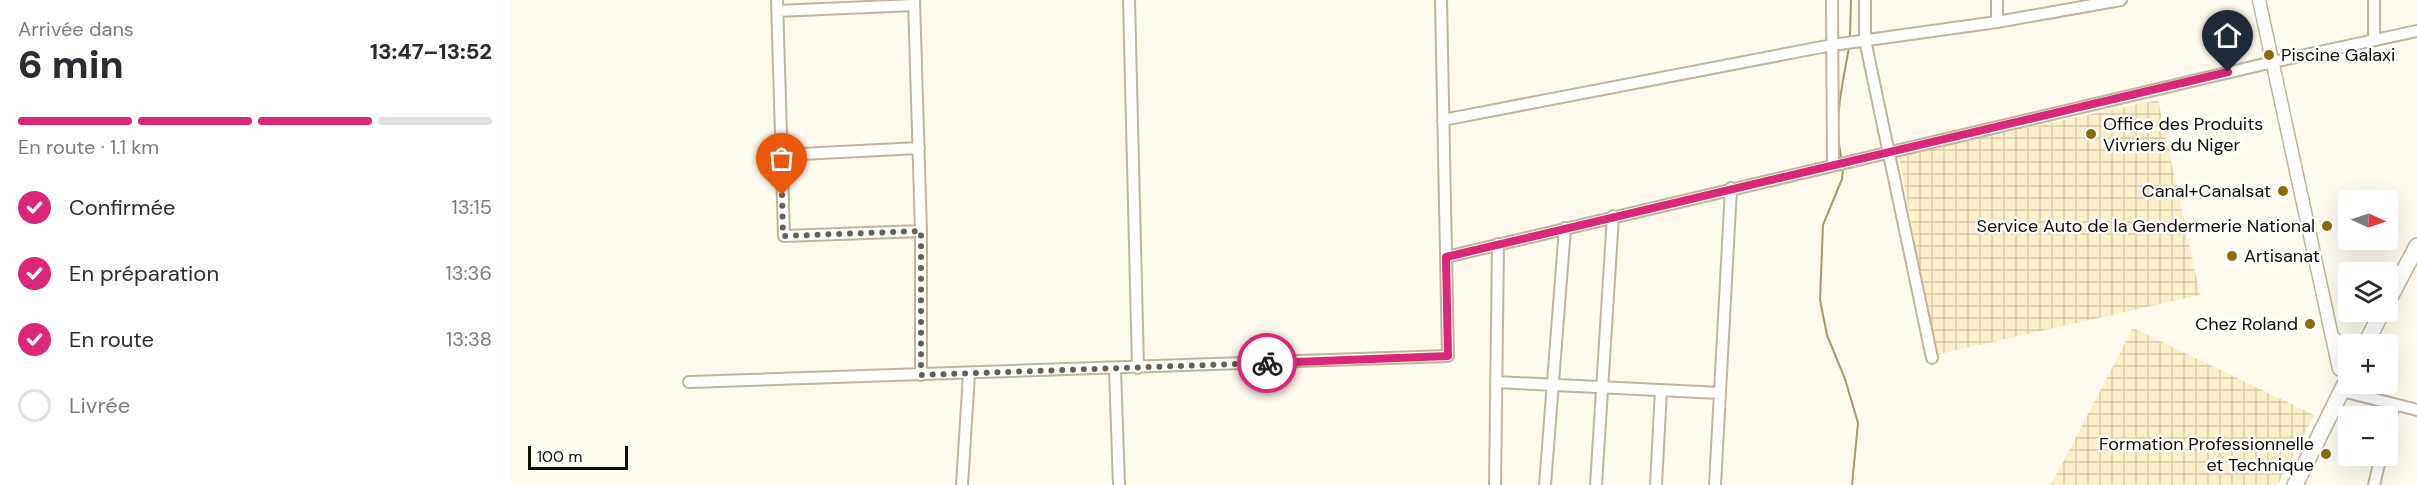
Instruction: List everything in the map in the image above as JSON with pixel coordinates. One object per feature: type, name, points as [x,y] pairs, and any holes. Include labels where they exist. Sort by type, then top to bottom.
[{"type":"highway","points":[[2398,282],[2417,246]]},
{"type":"highway","points":[[2295,485],[2340,394]]},
{"type":"main road","points":[[2259,0],[2332,336],[2338,352]]},
{"type":"main road","points":[[2332,336],[2338,342]]},
{"type":"street","points":[[1130,0],[1138,368]]},
{"type":"street","points":[[688,382],[1448,356],[1441,0]]},
{"type":"street","points":[[1832,0],[1833,164]]},
{"type":"street","points":[[1865,0],[1865,40],[1932,358]]},
{"type":"street","points":[[1997,0],[1997,22]]},
{"type":"street","points":[[1443,120],[1832,45],[1997,22],[2091,3],[2121,0]]},
{"type":"street","points":[[2374,0],[2374,40]]},
{"type":"street","points":[[921,231],[783,236],[777,5],[914,2],[921,231],[921,375]]},
{"type":"street","points":[[1446,257],[1833,164],[2272,62],[2417,31]]},
{"type":"street","points":[[781,155],[919,148]]},
{"type":"street","points":[[1715,485],[1731,188]]},
{"type":"street","points":[[1596,485],[1613,216]]},
{"type":"street","points":[[1545,485],[1565,228]]},
{"type":"street","points":[[1495,485],[1498,244]]},
{"type":"street","points":[[1115,369],[1119,485]]},
{"type":"street","points":[[962,485],[969,374]]},
{"type":"street","points":[[1496,382],[1720,393]]},
{"type":"street","points":[[1656,485],[1661,390]]},
{"type":"street","points":[[2354,394],[2417,410]]},
{"type":"street","points":[[2374,485],[2379,466]]},
{"type":"shaded area","points":[[2158,100],[2200,295],[1935,355],[1899,155]]},
{"type":"shaded area","points":[[2133,328],[2314,415],[2278,485],[2051,485]]},
{"type":"waterway","points":[[1850,38],[1851,0]]},
{"type":"waterway","points":[[1842,160],[1838,118],[1849,47]]},
{"type":"waterway","points":[[1843,169],[1842,179],[1823,225],[1820,300],[1827,335],[1845,379],[1858,423],[1852,485]]},
{"type":"way so far","points":[[782,195],[783,236],[921,231],[921,375],[1267,363]]},
{"type":"place","name":"Piscine Galaxi","points":[[2269,55]]},
{"type":"place","name":"Office des Produits Vivriers du Niger","points":[[2091,134]]},
{"type":"place","name":"Canal+Canalsat","points":[[2283,191]]},
{"type":"place","name":"Service Auto de la Gendermerie National","points":[[2327,226]]},
{"type":"place","name":"Artisanat","points":[[2232,256]]},
{"type":"place","name":"Chez Roland","points":[[2310,324]]},
{"type":"place","name":"Formation Professionnelle et Technique","points":[[2326,454]]},
{"type":"route","points":[[1267,363],[1448,356],[1446,257],[2228,72]]}]
